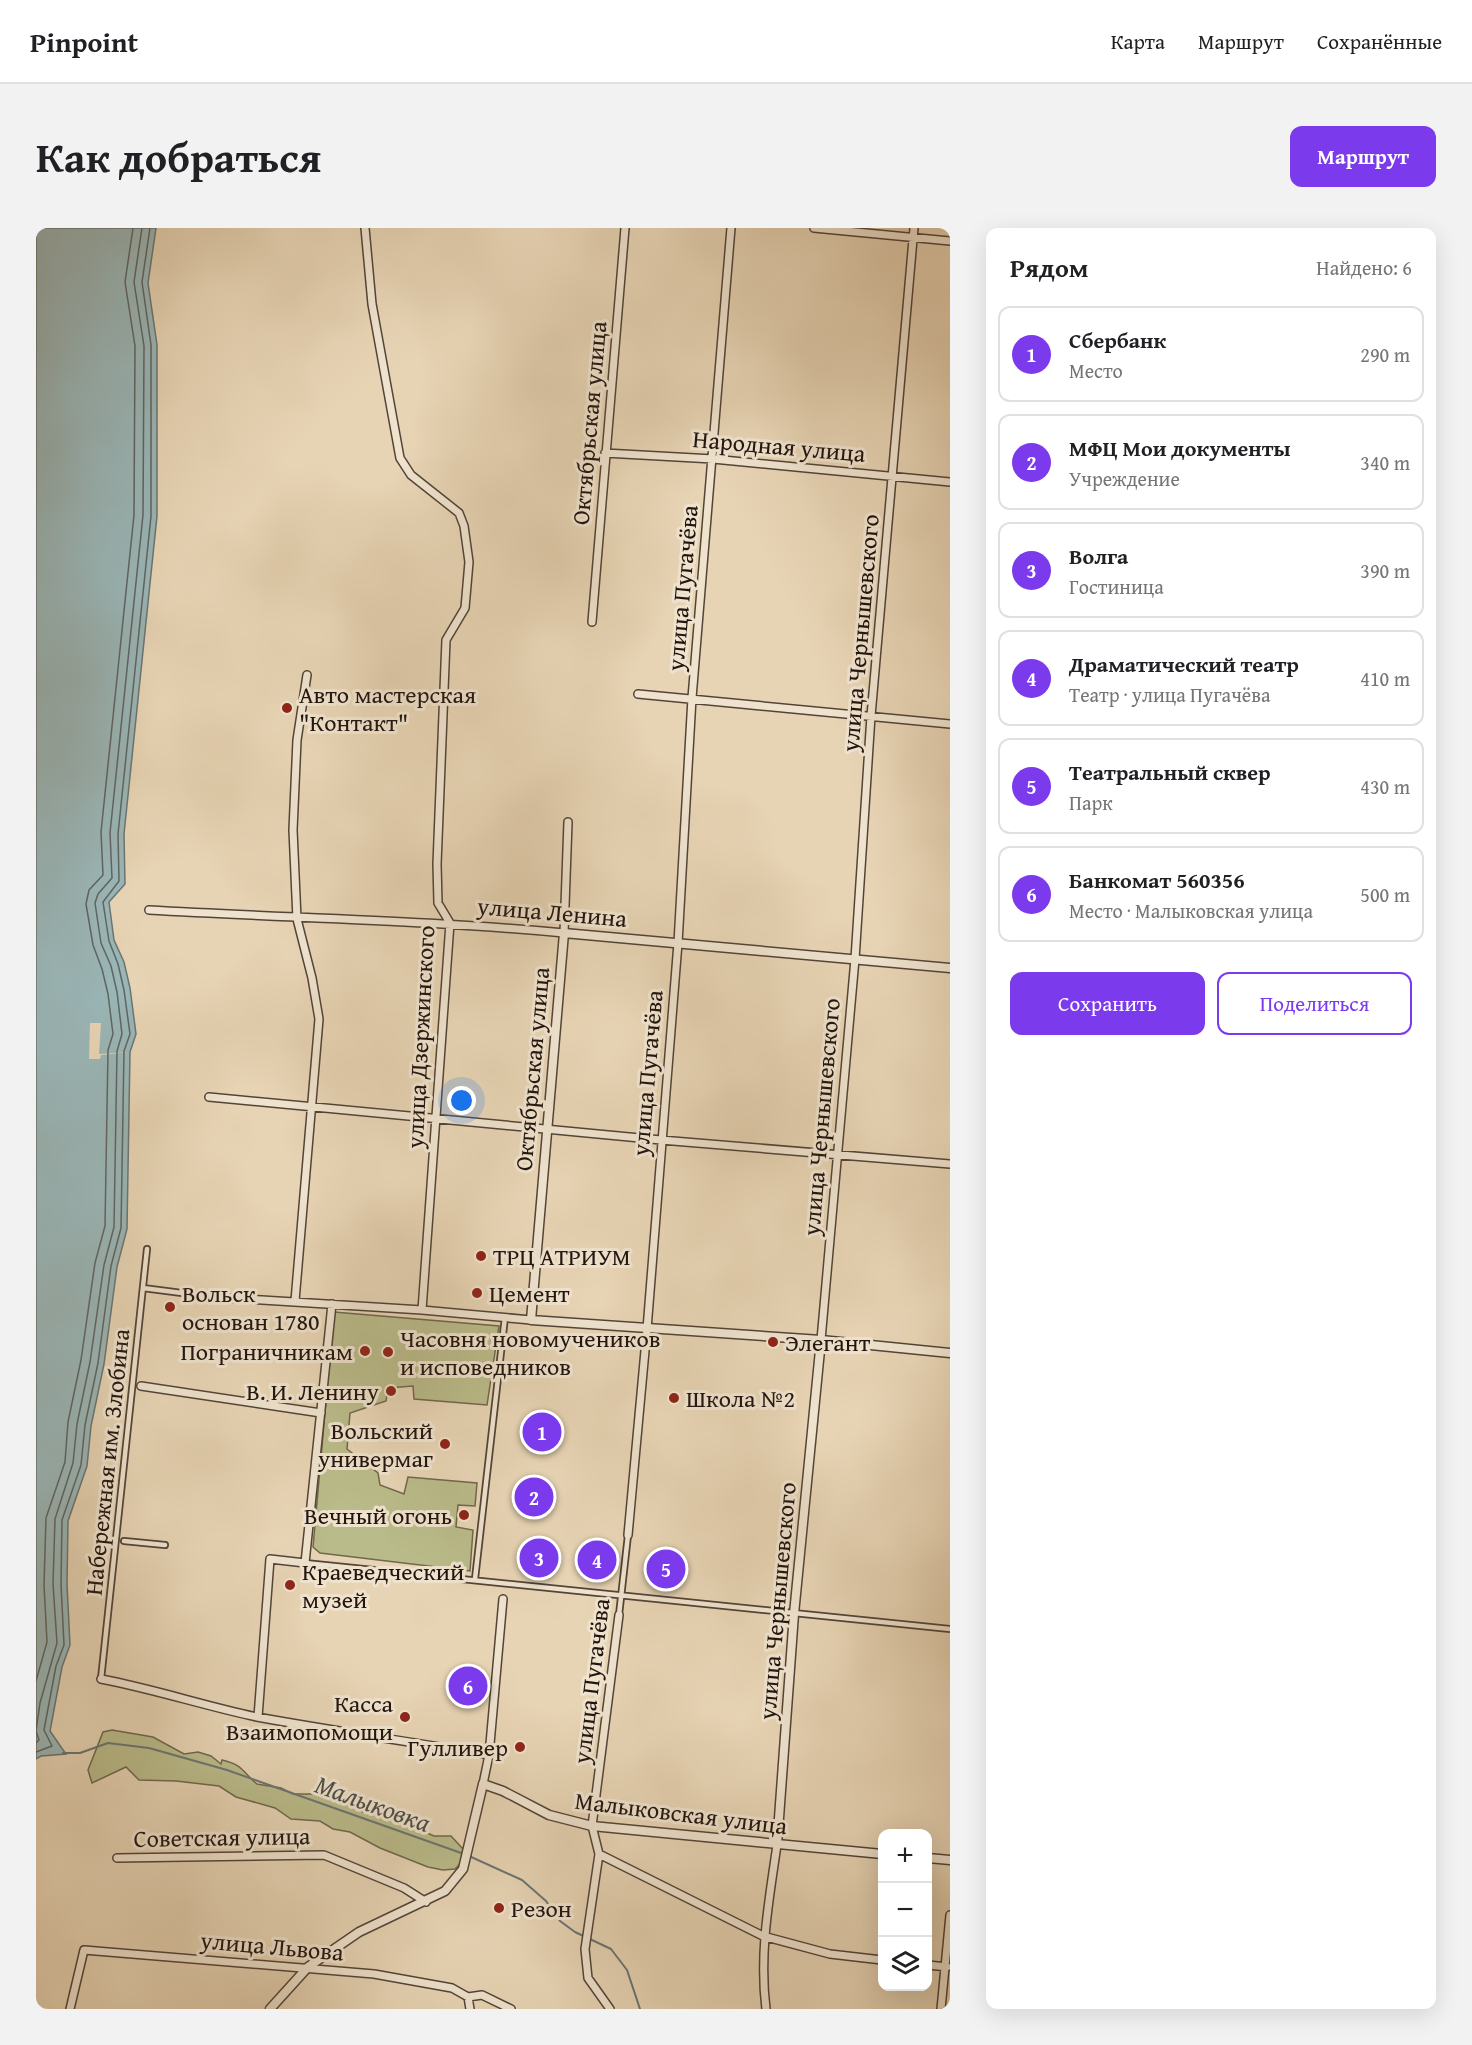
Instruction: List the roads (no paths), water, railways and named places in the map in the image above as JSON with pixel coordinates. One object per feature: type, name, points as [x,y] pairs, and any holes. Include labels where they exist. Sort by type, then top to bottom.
[{"type":"street","name":"улица Дзержинского","points":[[365,228],[372,304],[400,458],[411,475],[459,513],[464,526],[469,562],[465,608],[446,640],[437,864],[438,903],[450,923],[422,1310]]},
{"type":"street","name":"Октябрьская улица","points":[[592,622],[625,228]]},
{"type":"street","name":"улица Пугачёва","points":[[610,2009],[588,1978],[585,1949],[599,1854],[592,1826],[622,1596],[647,1329],[678,943],[692,698],[731,228]]},
{"type":"street","points":[[814,228],[950,241]]},
{"type":"street","name":"улица Чернышевского","points":[[766,2009],[763,1983],[763,1936],[777,1845],[794,1614],[855,959],[871,716],[894,476],[914,228]]},
{"type":"street","name":"Народная улица","points":[[605,453],[713,459],[950,482]]},
{"type":"street","points":[[295,1301],[314,1107],[319,1019],[297,919],[293,830],[297,740],[308,675]]},
{"type":"street","points":[[638,694],[950,724]]},
{"type":"street","name":"Октябрьская улица","points":[[531,1320],[545,1128],[564,933],[568,822]]},
{"type":"street","name":"улица Ленина","points":[[148,910],[297,919],[450,923],[950,969]]},
{"type":"street","points":[[209,1097],[437,1120],[950,1164]]},
{"type":"street","name":"Набережная им. Злобина","points":[[101,1679],[147,1249]]},
{"type":"street","points":[[143,1288],[213,1297],[821,1340],[950,1353]]},
{"type":"street","points":[[305,1563],[332,1304]]},
{"type":"street","points":[[475,1579],[505,1317]]},
{"type":"street","points":[[141,1386],[321,1413]]},
{"type":"street","points":[[124,1541],[165,1545]]},
{"type":"street","points":[[258,1717],[270,1559],[475,1579],[504,1585],[950,1629]]},
{"type":"street","points":[[270,2009],[308,1967],[359,1932],[445,1891],[463,1869],[489,1755],[504,1585]]},
{"type":"street","points":[[101,1679],[144,1687],[180,1700],[258,1717],[489,1755]]},
{"type":"street","name":"Малыковская улица","points":[[483,1784],[503,1791],[549,1815],[592,1826],[878,1854]]},
{"type":"street","points":[[599,1854],[763,1936],[830,1954],[878,1960]]},
{"type":"street","name":"Советская улица","points":[[117,1857],[324,1855],[404,1888],[426,1902]]},
{"type":"street","points":[[932,1858],[950,1860]]},
{"type":"street","points":[[941,2009],[948,1967],[950,1915]]},
{"type":"street","name":"улица Львова","points":[[70,2009],[84,1950],[374,1974],[452,1988],[468,1997],[482,1995],[511,2009]]},
{"type":"street","points":[[932,1965],[948,1967]]},
{"type":"street","points":[[468,1997],[470,2009]]},
{"type":"water","points":[[36,228],[156,228],[148,283],[157,345],[157,516],[124,834],[125,884],[109,902],[114,940],[124,962],[130,988],[136,1034],[130,1052],[127,1229],[117,1267],[104,1364],[91,1426],[87,1466],[68,1521],[67,1584],[70,1645],[62,1667],[50,1731],[66,1754],[41,1756],[36,1759]]},
{"type":"waterway","name":"Малыковка","points":[[63,1753],[80,1753],[108,1743],[149,1748],[227,1770],[464,1854]]},
{"type":"waterway","name":"Малыковка","points":[[469,1856],[522,1880],[546,1901],[560,1921],[575,1932],[611,1949],[627,1970],[640,2009]]},
{"type":"place","name":"Авто мастерская \"Контакт\"","points":[[287,708]]},
{"type":"place","name":"ТРЦ АТРИУМ","points":[[481,1256]]},
{"type":"place","name":"Цемент","points":[[477,1293]]},
{"type":"place","name":"Вольск основан 1780","points":[[170,1307]]},
{"type":"place","name":"Элегант","points":[[773,1342]]},
{"type":"place","name":"Пограничникам","points":[[365,1351]]},
{"type":"place","name":"Часовня новомучеников и исповедников","points":[[388,1352]]},
{"type":"place","name":"В. И. Ленину","points":[[391,1391]]},
{"type":"place","name":"Школа №2","points":[[674,1398]]},
{"type":"place","name":"Сбербанк","points":[[542,1432]]},
{"type":"place","name":"Вольский универмаг","points":[[445,1444]]},
{"type":"place","name":"МФЦ Мои документы","points":[[534,1497]]},
{"type":"place","name":"Вечный огонь","points":[[464,1515]]},
{"type":"place","name":"Волга","points":[[539,1558]]},
{"type":"place","name":"Драматический театр","points":[[597,1560]]},
{"type":"place","name":"Театральный сквер","points":[[666,1569]]},
{"type":"place","name":"Краеведческий музей","points":[[290,1585]]},
{"type":"place","name":"Банкомат 560356","points":[[468,1686]]},
{"type":"place","name":"Касса Взаимопомощи","points":[[405,1717]]},
{"type":"place","name":"Гулливер","points":[[520,1747]]},
{"type":"place","name":"Резон","points":[[499,1908]]}]
